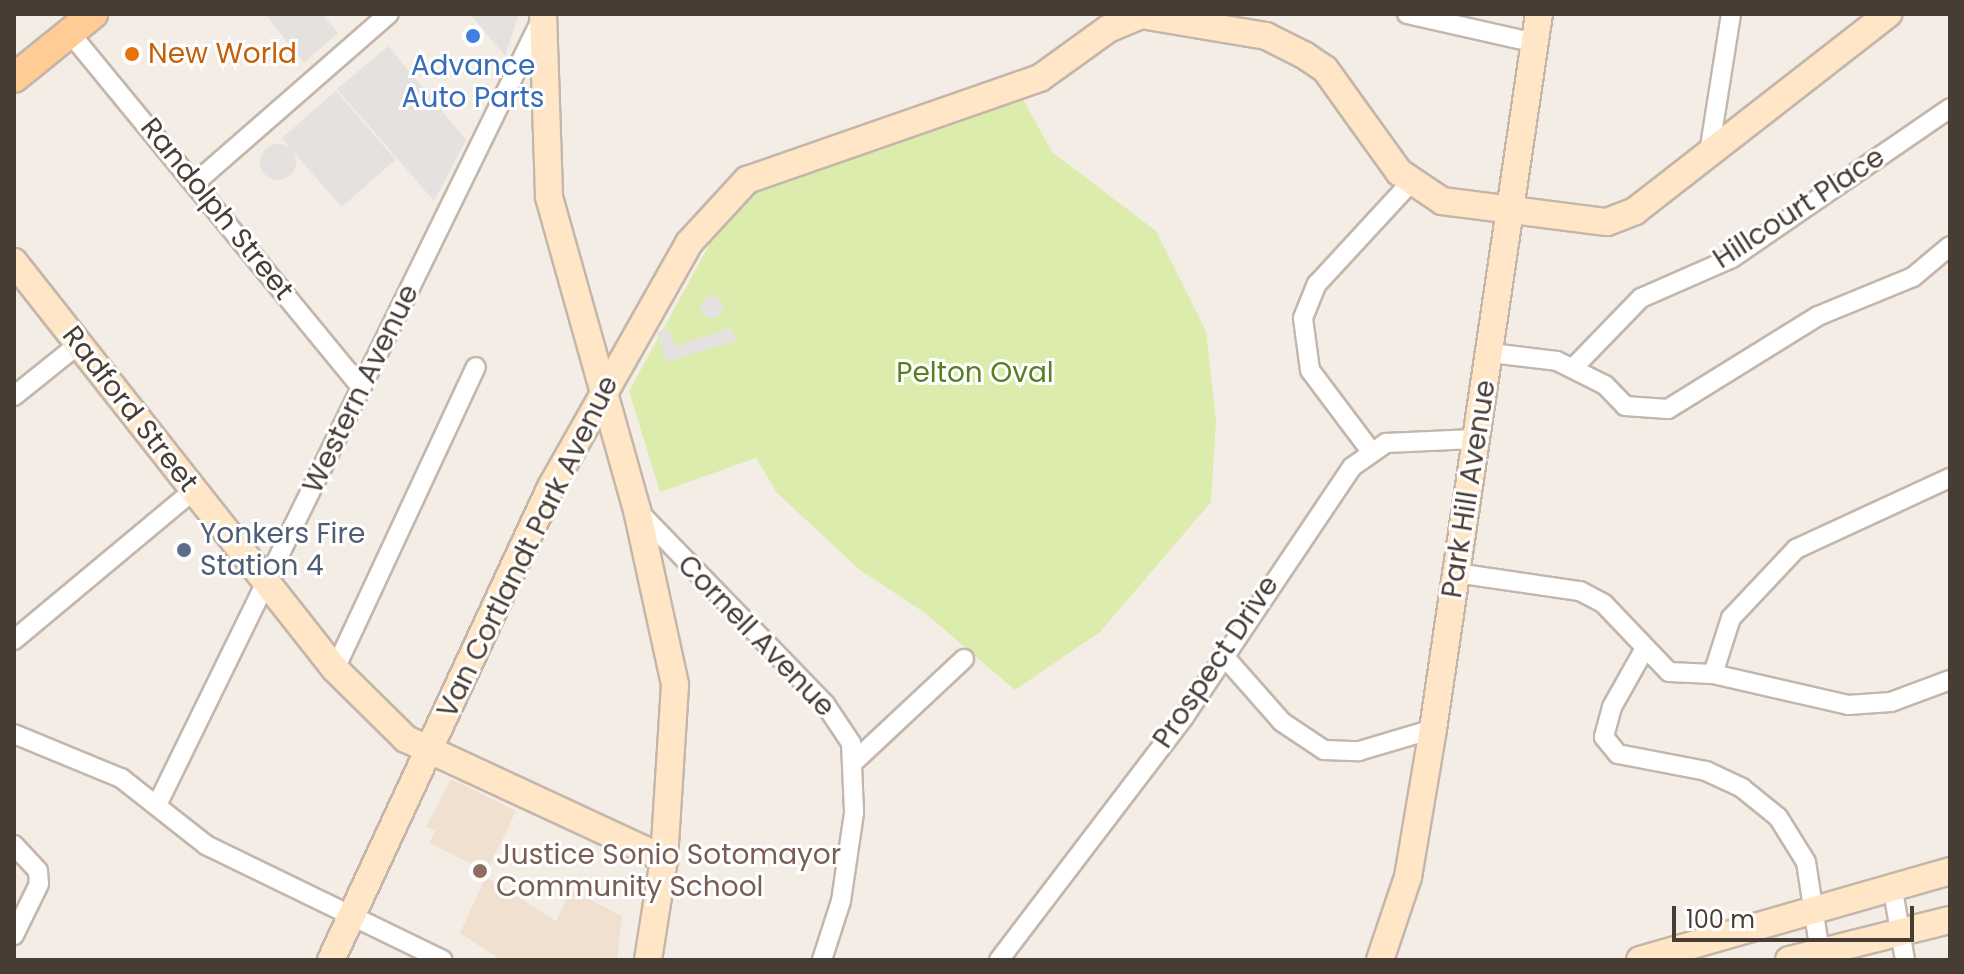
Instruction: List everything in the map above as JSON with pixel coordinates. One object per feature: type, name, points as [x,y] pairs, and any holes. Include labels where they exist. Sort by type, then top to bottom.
[{"type":"main road","points":[[14,78],[93,14]]},
{"type":"street","points":[[195,183],[389,14]]},
{"type":"street","points":[[1407,14],[1536,43]]},
{"type":"street","name":"Park Hill Avenue","points":[[1380,960],[1408,877],[1433,729],[1539,14]]},
{"type":"street","points":[[1709,153],[1731,14]]},
{"type":"street","name":"Van Cortlandt Park Avenue","points":[[331,960],[426,753],[601,395],[689,243],[747,180],[1040,78],[1125,19],[1188,19],[1266,36],[1325,69],[1411,182],[1442,201],[1585,223],[1621,219],[1888,14]]},
{"type":"street","points":[[543,15],[549,197],[601,395],[637,510],[675,685],[664,859],[648,960]]},
{"type":"street","name":"Western Avenue","points":[[157,805],[543,15]]},
{"type":"street","name":"Randolph Street","points":[[70,33],[361,387]]},
{"type":"street","name":"Hillcourt Place","points":[[1575,366],[1641,298],[1732,258],[1950,108]]},
{"type":"street","points":[[1411,182],[1317,284],[1303,318],[1310,370],[1370,450],[1415,438],[1474,439]]},
{"type":"street","points":[[1491,353],[1575,366],[1625,406],[1668,409],[1818,316],[1913,277],[1950,246]]},
{"type":"street","name":"Radford Street","points":[[14,262],[335,669],[426,753],[664,859]]},
{"type":"street","points":[[14,396],[79,344]]},
{"type":"street","points":[[335,669],[476,367]]},
{"type":"street","name":"Prospect Drive","points":[[999,960],[1370,450]]},
{"type":"street","points":[[1713,674],[1731,618],[1796,549],[1950,478]]},
{"type":"street","points":[[14,640],[194,490]]},
{"type":"street","name":"Cornell Avenue","points":[[637,510],[825,704],[856,760]]},
{"type":"street","points":[[1456,573],[1580,591],[1604,604],[1644,650],[1669,672],[1713,674],[1848,705],[1891,702],[1950,680]]},
{"type":"street","points":[[1644,650],[1612,707],[1604,737],[1618,754],[1706,771],[1742,788],[1778,817],[1806,862],[1818,907],[1820,952]]},
{"type":"street","points":[[1223,655],[1282,722],[1324,750],[1359,751],[1433,729]]},
{"type":"street","points":[[822,960],[841,901],[856,760],[964,659]]},
{"type":"street","points":[[14,734],[121,778],[206,845],[443,960]]},
{"type":"street","points":[[14,845],[38,871],[39,884],[14,935]]},
{"type":"street","points":[[1640,960],[1892,885],[1950,871]]},
{"type":"street","points":[[1892,885],[1895,933],[1905,960]]},
{"type":"street","points":[[1789,960],[1950,920]]},
{"type":"shaded area","points":[[265,14],[322,14],[338,33],[304,63]]},
{"type":"shaded area","points":[[470,14],[519,14],[505,56]]},
{"type":"shaded area","points":[[388,46],[466,140],[434,201],[337,89]]},
{"type":"shaded area","points":[[336,91],[396,160],[341,207],[282,138]]},
{"type":"shaded area","points":[[278,144],[291,149],[296,162],[291,175],[278,180],[265,175],[260,162],[265,149]]},
{"type":"shaded area","points":[[712,296],[723,307],[712,318],[701,307]]},
{"type":"shaded area","points":[[731,327],[736,341],[666,362],[657,332],[669,329],[675,346]]},
{"type":"shaded area","name":"Justice Sonio Sotomayor Community School","points":[[451,779],[516,811],[485,876],[556,921],[571,890],[622,916],[617,960],[501,960],[460,933],[483,883],[471,876],[475,866],[429,843],[435,831],[426,827]]},
{"type":"green space","name":"Pelton Oval","points":[[1021,96],[1052,152],[1156,231],[1206,331],[1216,421],[1211,502],[1100,632],[1015,690],[925,613],[860,570],[777,493],[756,458],[660,492],[629,391],[722,222],[756,189]]},
{"type":"place","name":"Advance Auto Parts","points":[[473,36]]},
{"type":"place","name":"New World","points":[[132,54]]},
{"type":"place","name":"Yonkers Fire Station 4","points":[[184,550]]},
{"type":"place","name":"Justice Sonio Sotomayor Community School","points":[[480,871]]}]
